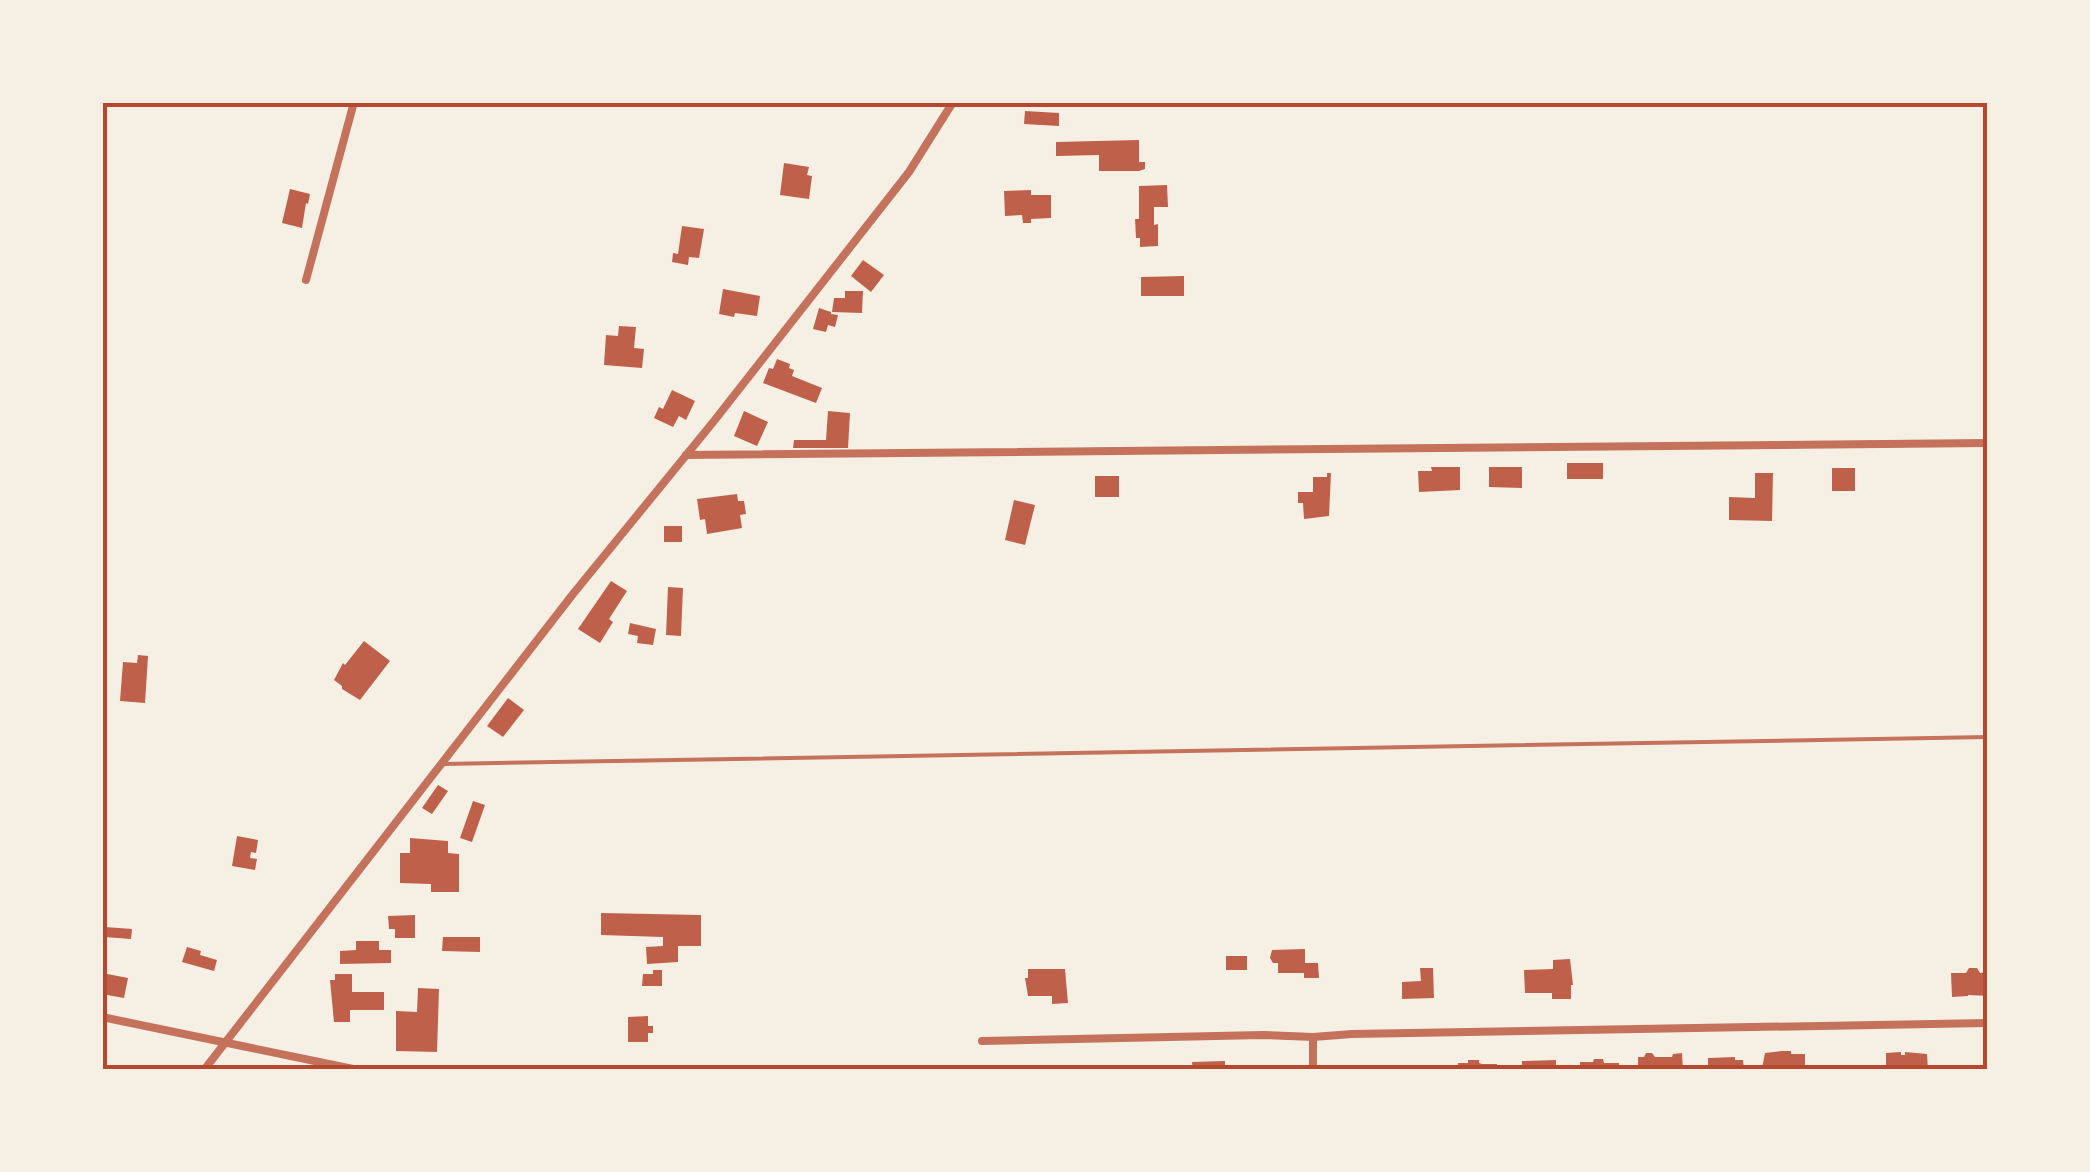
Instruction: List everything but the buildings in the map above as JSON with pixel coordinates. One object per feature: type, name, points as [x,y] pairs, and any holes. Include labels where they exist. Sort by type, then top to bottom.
[{"type":"street","points":[[306,280],[354,102]]},
{"type":"street","points":[[204,1070],[439,764],[909,172],[953,102]]},
{"type":"street","points":[[686,455],[1988,443]]},
{"type":"street","points":[[102,1017],[358,1070]]},
{"type":"street","points":[[982,1041],[1988,1023]]},
{"type":"street","points":[[1313,1038],[1313,1070]]},
{"type":"lane","points":[[439,764],[1988,737]]}]
